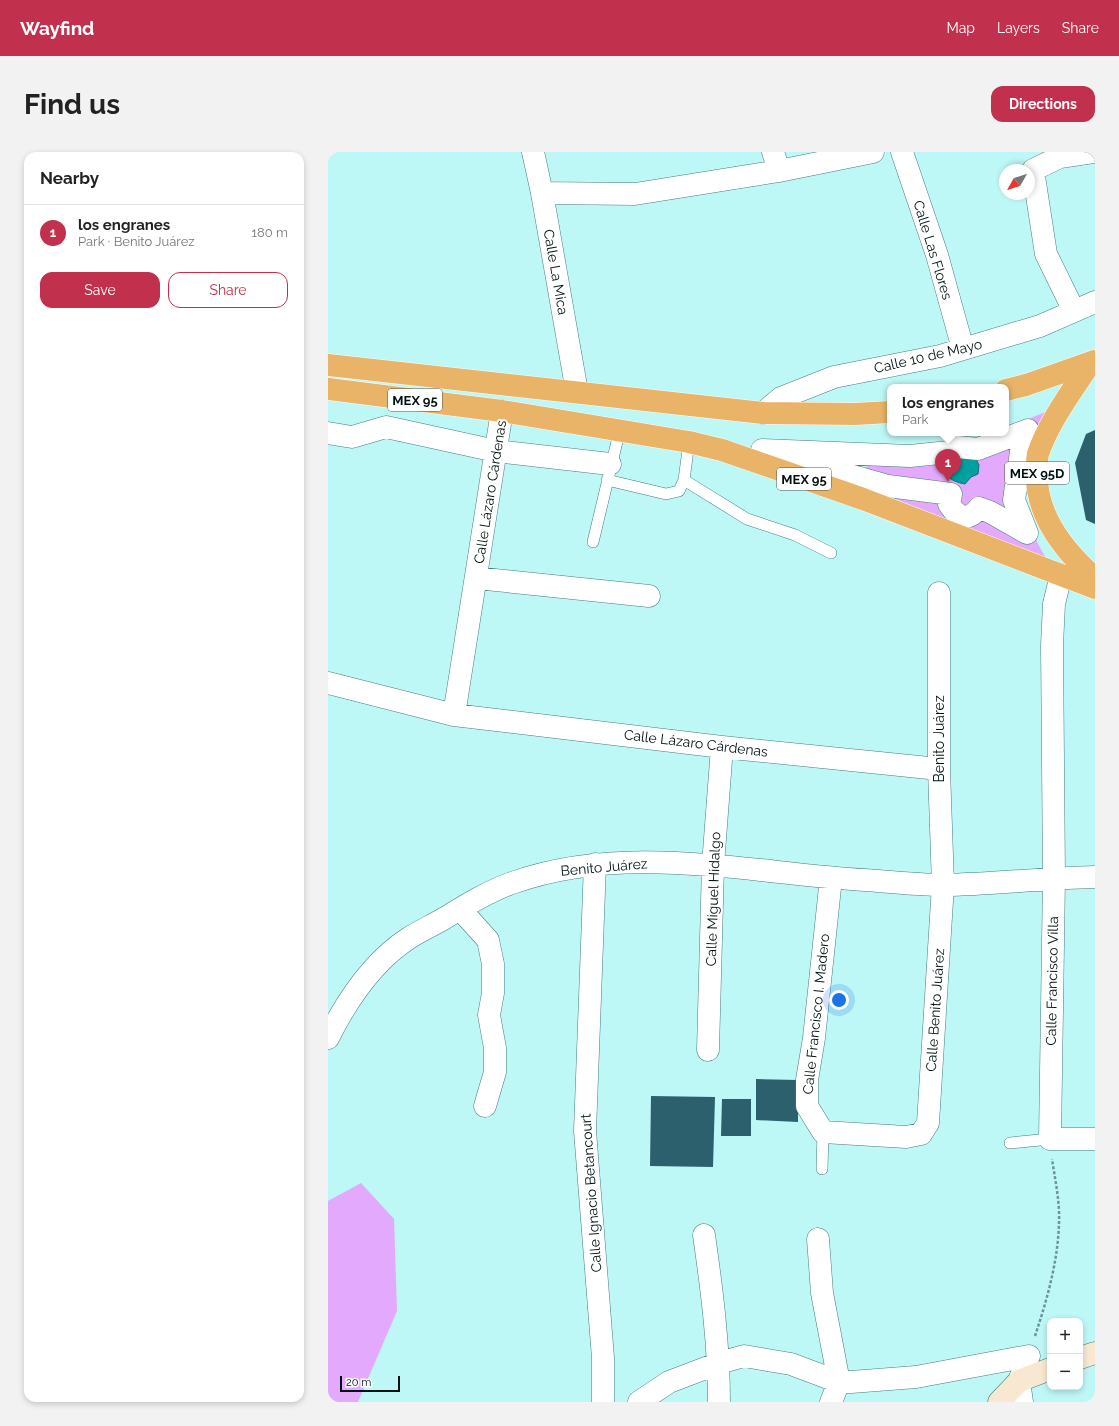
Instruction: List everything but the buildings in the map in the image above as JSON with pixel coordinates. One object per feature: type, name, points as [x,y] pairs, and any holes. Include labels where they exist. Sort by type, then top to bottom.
[{"type":"highway","points":[[1009,389],[1026,385],[1092,362]]},
{"type":"highway","name":"MEX 95D","points":[[1092,362],[1049,429],[1038,455],[1036,480],[1042,510],[1058,538],[1076,562],[1095,578]]},
{"type":"highway","name":"MEX 95","points":[[328,365],[763,413],[855,414],[887,412]]},
{"type":"highway","name":"MEX 95","points":[[328,389],[502,411],[620,429],[722,450],[863,499],[1095,588]]},
{"type":"street","name":"Calle La Mica","points":[[533,152],[542,193],[577,392]]},
{"type":"street","points":[[542,193],[635,194],[776,162],[873,152]]},
{"type":"street","name":"Calle Las Flores","points":[[902,152],[937,255],[963,349]]},
{"type":"street","points":[[1074,311],[1046,254],[1033,170],[1060,157],[1095,152]]},
{"type":"street","name":"Calle 10 de Mayo","points":[[763,413],[781,398],[834,377],[940,356],[1040,326],[1095,302]]},
{"type":"street","name":"Calle Lázaro Cárdenas","points":[[454,715],[502,411]]},
{"type":"street","points":[[328,434],[352,437],[386,426],[496,451],[608,472]]},
{"type":"street","points":[[1028,430],[1022,445],[1014,500],[1027,534],[990,512],[980,508],[974,515],[965,517],[955,514],[949,504],[951,494],[888,486],[762,450],[910,456],[949,452],[958,447],[978,449],[1028,430]]},
{"type":"street","name":"Calle Francisco Villa","points":[[1050,1138],[1054,878],[1052,645],[1054,604],[1061,575]]},
{"type":"street","points":[[476,578],[649,596]]},
{"type":"street","name":"Benito Juárez","points":[[940,593],[939,769],[943,885]]},
{"type":"street","name":"Calle Lázaro Cárdenas","points":[[328,683],[454,715],[722,747],[939,769]]},
{"type":"street","name":"Calle Miguel Hidalgo","points":[[708,1050],[713,865],[722,747]]},
{"type":"street","name":"Benito Juárez","points":[[328,1038],[340,1015],[371,970],[408,939],[460,909],[511,883],[561,869],[595,864],[647,862],[713,865],[831,878],[943,885],[1095,877]]},
{"type":"street","name":"Calle Ignacio Betancourt","points":[[595,864],[585,1131],[603,1358],[603,1402]]},
{"type":"street","name":"Calle Francisco I. Madero","points":[[823,1132],[807,1106],[807,1080],[814,1038],[831,878]]},
{"type":"street","name":"Calle Benito Juárez","points":[[823,1132],[906,1138],[921,1134],[928,1123],[943,885]]},
{"type":"street","points":[[460,909],[488,940],[493,964],[493,993],[489,1015],[495,1048],[495,1072],[485,1106]]},
{"type":"street","points":[[1050,1138],[1095,1139]]},
{"type":"street","points":[[704,1235],[712,1291],[719,1363],[719,1402]]},
{"type":"street","points":[[818,1239],[822,1293],[839,1382],[831,1402]]},
{"type":"street","points":[[640,1402],[669,1382],[719,1363],[744,1356],[791,1364],[839,1382],[916,1377],[1029,1356]]},
{"type":"street","points":[[999,1402],[1019,1381],[1029,1356]]},
{"type":"street","points":[[1019,1381],[1047,1370]]},
{"type":"street","points":[[1019,1381],[1022,1402]]},
{"type":"lane","points":[[593,542],[608,472],[620,429]]},
{"type":"lane","points":[[608,472],[666,494],[679,491],[684,480],[689,442]]},
{"type":"lane","points":[[684,480],[747,519],[795,536],[831,553]]},
{"type":"lane","points":[[822,1169],[823,1132]]},
{"type":"lane","points":[[1010,1143],[1050,1138]]},
{"type":"path","points":[[1029,1356],[1045,1306],[1056,1259],[1059,1222],[1050,1138]]},
{"type":"shaded area","points":[[1056,408],[1022,503],[1037,542],[1050,566],[880,493],[864,470],[877,453],[951,444],[981,436],[1009,436],[1009,426]]},
{"type":"shaded area","points":[[361,1183],[394,1219],[397,1311],[358,1402],[328,1402],[328,1201]]},
{"type":"water","points":[[975,457],[979,465],[978,474],[971,477],[965,484],[951,479],[946,473],[946,464],[949,458]]},
{"type":"place","name":"los engranes","points":[[948,482]]}]
